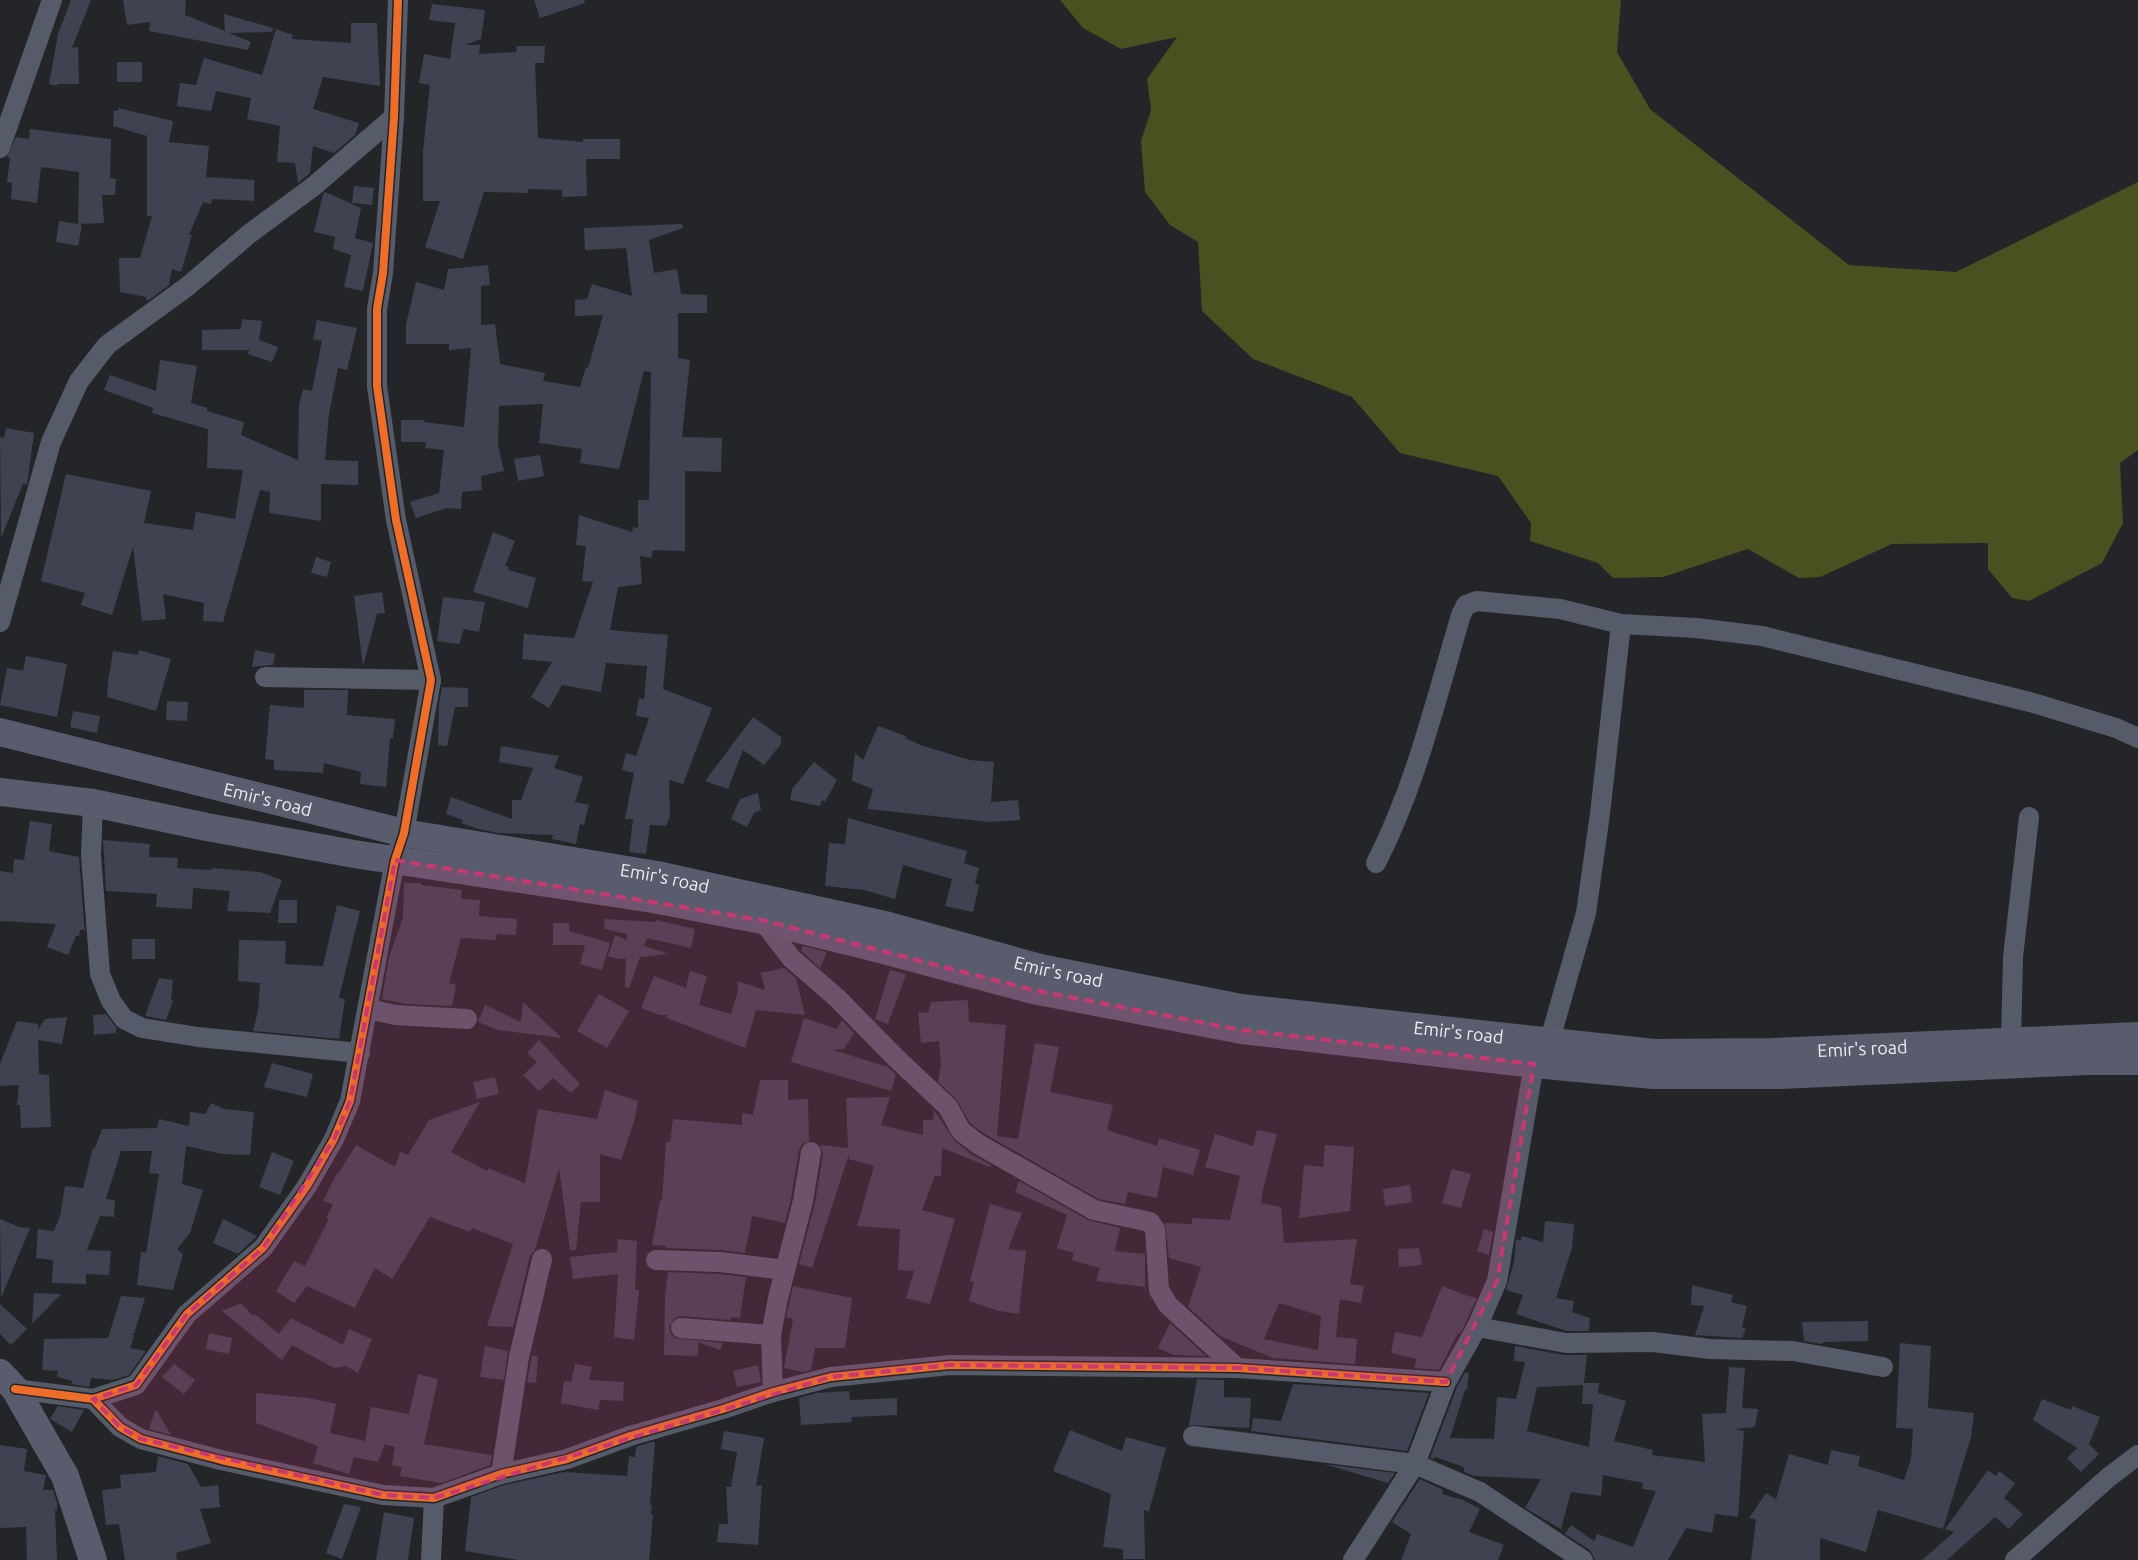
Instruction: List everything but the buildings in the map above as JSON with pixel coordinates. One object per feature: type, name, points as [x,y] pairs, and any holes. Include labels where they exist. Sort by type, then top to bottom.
[{"type":"main road","name":"Emir's road","points":[[0,732],[404,833],[657,875],[885,925],[1040,968],[1241,1008],[1542,1053],[1653,1075],[1780,1075],[2078,1061],[2138,1060]]},
{"type":"main road","name":"Emir's road","points":[[0,792],[93,803],[216,829],[395,860],[653,899],[762,920],[1033,990],[1242,1030],[1542,1053],[1774,1052],[2138,1036]]},
{"type":"main road","points":[[7,1381],[65,1476],[93,1560]]},
{"type":"street","points":[[0,148],[52,0]]},
{"type":"street","points":[[7,1381],[93,1398],[136,1385],[188,1314],[262,1248],[307,1186],[334,1139],[350,1101],[395,860],[404,833],[431,680],[396,520],[377,386],[377,309],[383,273],[394,117],[398,0]]},
{"type":"street","points":[[0,622],[51,442],[79,381],[107,345],[188,286],[249,234],[314,186],[394,117]]},
{"type":"street","points":[[1376,863],[1394,827],[1417,766],[1461,615],[1466,605],[1477,601],[1560,609],[1621,624],[1696,628],[1762,636],[2030,702],[2116,728],[2138,738]]},
{"type":"street","points":[[1353,1560],[1415,1464],[1446,1382],[1477,1327],[1497,1281],[1542,1053],[1586,913],[1600,814],[1621,624]]},
{"type":"street","points":[[265,677],[431,680]]},
{"type":"street","points":[[93,803],[91,855],[100,974],[111,1001],[124,1019],[142,1028],[198,1036],[360,1053]]},
{"type":"street","points":[[2011,1041],[2012,957],[2029,817]]},
{"type":"street","points":[[762,920],[792,958],[838,998],[895,1057],[948,1107],[962,1130],[978,1144],[1094,1210],[1150,1222],[1154,1229],[1159,1290],[1168,1305],[1237,1368]]},
{"type":"street","points":[[368,1009],[395,1014],[467,1019]]},
{"type":"street","points":[[773,1392],[771,1335],[803,1201],[811,1152]]},
{"type":"street","points":[[501,1474],[519,1357],[542,1259]]},
{"type":"street","points":[[656,1260],[720,1262],[785,1270]]},
{"type":"street","points":[[1477,1327],[1566,1343],[1653,1342],[1710,1349],[1793,1351],[1883,1367]]},
{"type":"street","points":[[681,1328],[771,1335]]},
{"type":"street","points":[[93,1398],[120,1427],[141,1439],[221,1460],[383,1495],[434,1498],[501,1474],[567,1459],[630,1436],[831,1376],[950,1365],[1237,1368],[1446,1382]]},
{"type":"street","points":[[1193,1436],[1415,1464],[1480,1492],[1583,1560]]},
{"type":"street","points":[[2015,1560],[2109,1477],[2138,1455]]},
{"type":"street","points":[[431,1560],[434,1498]]},
{"type":"highlighted area","points":[[395,860],[762,920],[1033,990],[1242,1030],[1534,1064],[1497,1281],[1446,1382],[1237,1368],[950,1365],[831,1377],[434,1498],[383,1495],[141,1439],[120,1427],[93,1399],[136,1385],[187,1314],[263,1248],[334,1139],[350,1101]]},
{"type":"shaded area","points":[[1060,0],[1621,0],[1617,52],[1650,109],[1849,265],[1956,272],[2138,182],[2138,450],[2120,463],[2123,523],[2102,563],[2029,601],[2012,598],[1988,569],[1988,543],[1892,544],[1820,577],[1799,578],[1748,549],[1663,577],[1613,578],[1598,563],[1530,541],[1531,523],[1498,476],[1400,453],[1352,397],[1253,359],[1202,311],[1198,242],[1170,225],[1145,192],[1141,141],[1151,110],[1147,79],[1177,37],[1121,49],[1083,28]]},
{"type":"cycle path","points":[[15,1389],[93,1399],[136,1385],[187,1314],[263,1248],[307,1186],[334,1139],[350,1101],[395,860],[404,833],[431,680],[396,520],[377,386],[377,309],[383,273],[394,117],[398,0]]},
{"type":"cycle path","points":[[93,1399],[120,1427],[141,1439],[221,1460],[383,1495],[434,1498],[501,1474],[567,1459],[630,1436],[723,1409],[773,1392],[831,1377],[950,1365],[1237,1368],[1446,1382]]}]
